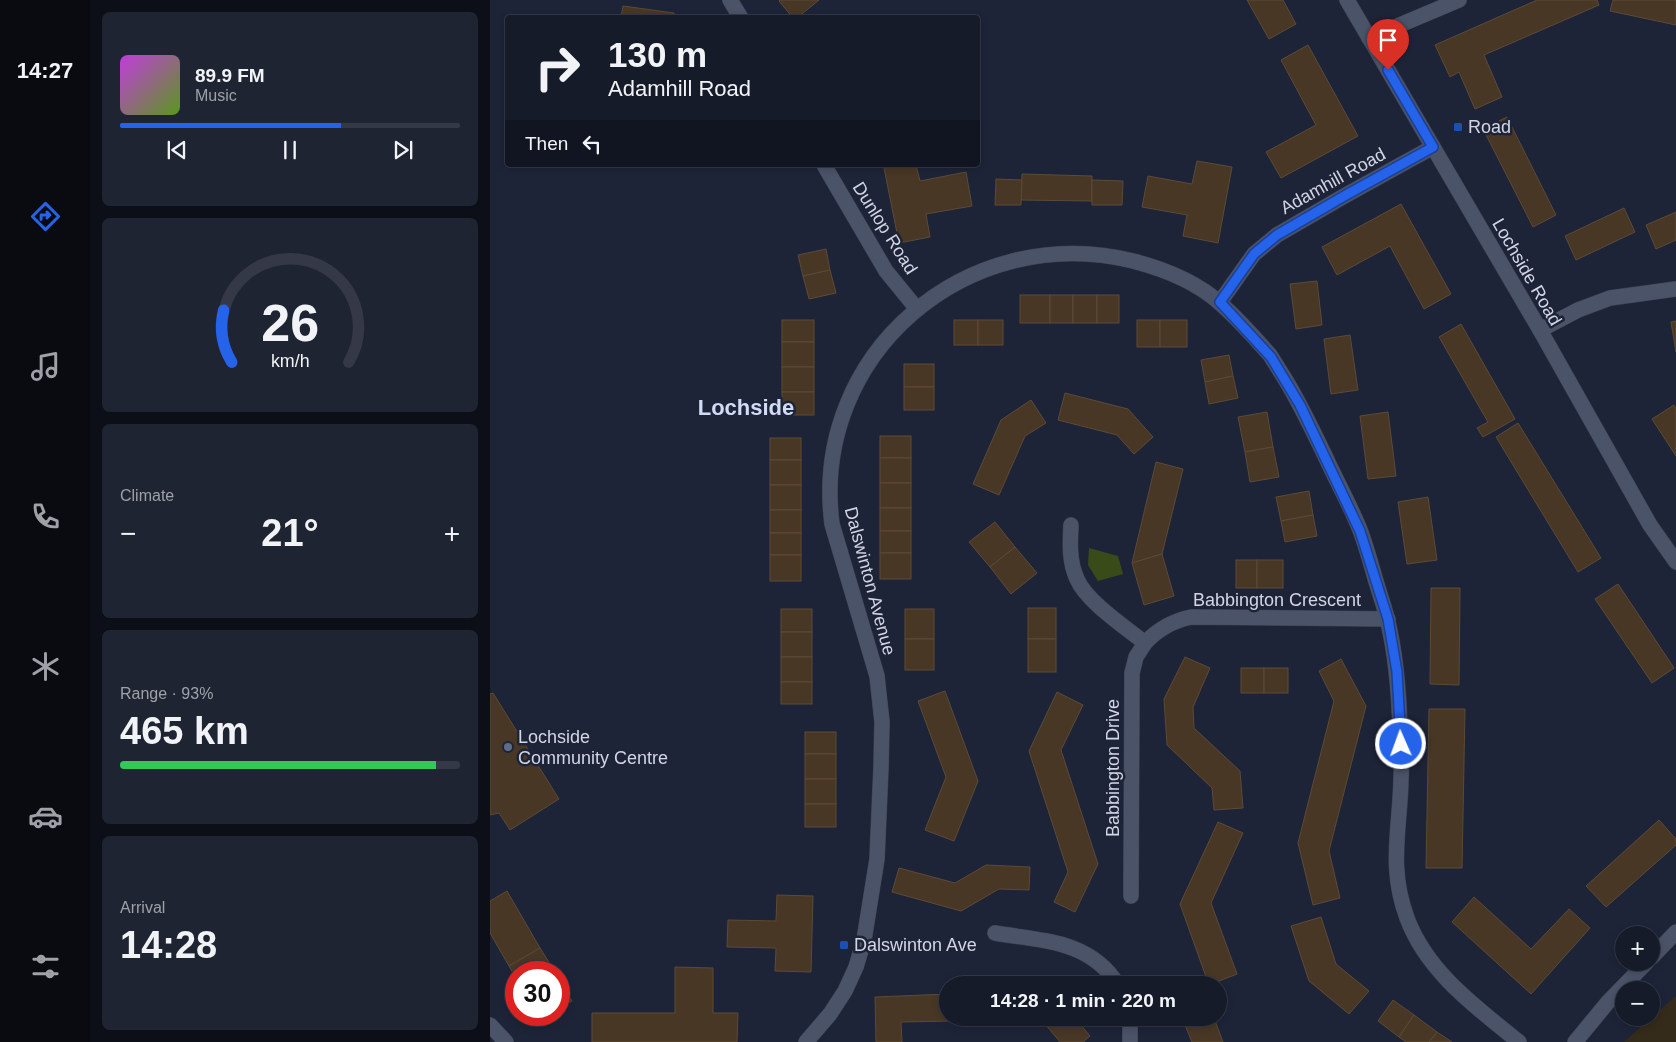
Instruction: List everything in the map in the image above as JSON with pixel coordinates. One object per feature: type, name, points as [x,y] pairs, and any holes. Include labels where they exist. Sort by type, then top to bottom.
[{"type":"street","points":[[730,0],[739,15]]},
{"type":"street","name":"Lochside Road","points":[[1346,0],[1370,38],[1501,267],[1540,330],[1650,525],[1676,562]]},
{"type":"street","points":[[1370,38],[1459,0]]},
{"type":"street","name":"Adamhill Road","points":[[1220,302],[1254,254],[1277,235],[1433,147]]},
{"type":"street","name":"Dunlop Road","points":[[825,167],[886,271],[917,309]]},
{"type":"street","name":"Dalswinton Avenue","points":[[806,1042],[830,1014],[845,991],[856,966],[864,940],[877,859],[882,722],[876,676],[832,524],[829,492],[833,449],[839,423],[848,399],[861,374],[877,350],[896,328],[917,309],[962,279],[988,268],[1023,259],[1068,253],[1095,254],[1148,265],[1197,287],[1220,302],[1271,357],[1300,405],[1360,531],[1388,619],[1397,672],[1400,726],[1401,780],[1395,853],[1396,875],[1408,921],[1434,965],[1451,984],[1519,1042]]},
{"type":"street","points":[[1540,330],[1578,310],[1610,298],[1676,289]]},
{"type":"street","points":[[1071,525],[1070,550],[1076,579],[1090,599],[1145,643]]},
{"type":"street","name":"Babbington Crescent","points":[[1145,643],[1155,632],[1168,624],[1191,617],[1388,619]]},
{"type":"street","name":"Babbington Drive","points":[[1131,896],[1132,673],[1136,657],[1145,643]]},
{"type":"street","points":[[1660,949],[1676,932]]},
{"type":"street","points":[[995,933],[1066,945],[1081,950],[1105,967],[1112,976]]},
{"type":"street","points":[[1575,1042],[1608,1002],[1638,971]]},
{"type":"street","points":[[490,1025],[506,1042]]},
{"type":"street","points":[[1130,1026],[1130,1042]]},
{"type":"shaded area","points":[[1676,996],[1676,1042],[1624,1042],[1642,1026],[1660,1026],[1660,1010]]},
{"type":"green space","points":[[1089,548],[1118,556],[1123,574],[1098,581],[1088,565]]},
{"type":"building","points":[[819,0],[801,15],[791,15],[779,1]]},
{"type":"building","points":[[1247,0],[1283,0],[1296,24],[1269,39]]},
{"type":"building","points":[[1537,0],[1597,0],[1599,5],[1484,55],[1502,97],[1475,109],[1459,72],[1450,77],[1435,45]]},
{"type":"building","points":[[1613,0],[1676,0],[1676,25],[1610,11]]},
{"type":"building","points":[[623,6],[674,13],[674,15],[622,15]]},
{"type":"building","points":[[1308,45],[1358,136],[1281,178],[1266,152],[1316,125],[1281,60]]},
{"type":"building","points":[[1507,117],[1556,215],[1533,227],[1483,129]]},
{"type":"building","points":[[1197,161],[1232,167],[1218,243],[1183,236],[1187,215],[1142,207],[1148,176],[1192,184]]},
{"type":"building","points":[[916,167],[920,181],[966,172],[972,206],[926,214],[930,237],[899,243],[884,168]]},
{"type":"building","points":[[1022,174],[1092,176],[1092,201],[1021,200]]},
{"type":"building","points":[[996,179],[1022,180],[1021,205],[995,205]]},
{"type":"building","points":[[1092,180],[1123,181],[1122,205],[1092,205]]},
{"type":"building","points":[[1401,204],[1451,294],[1424,309],[1390,246],[1337,275],[1322,247]]},
{"type":"building","points":[[1624,208],[1635,232],[1576,260],[1565,236]]},
{"type":"building","points":[[1676,212],[1676,240],[1656,249],[1646,225]]},
{"type":"building","points":[[826,249],[830,270],[803,276],[798,255]]},
{"type":"building","points":[[830,270],[836,293],[809,299],[803,276]]},
{"type":"building","points":[[1317,281],[1322,325],[1296,329],[1290,284]]},
{"type":"building","points":[[1020,295],[1050,295],[1050,323],[1020,323]]},
{"type":"building","points":[[1050,295],[1073,295],[1073,323],[1050,323]]},
{"type":"building","points":[[1073,295],[1097,295],[1097,323],[1073,323]]},
{"type":"building","points":[[1097,295],[1119,295],[1119,323],[1097,323]]},
{"type":"building","points":[[782,320],[814,320],[814,342],[782,342]]},
{"type":"building","points":[[954,320],[978,320],[978,345],[954,345]]},
{"type":"building","points":[[978,320],[1003,320],[1003,345],[978,345]]},
{"type":"building","points":[[1137,320],[1160,320],[1160,347],[1137,347]]},
{"type":"building","points":[[1160,320],[1187,320],[1187,347],[1160,347]]},
{"type":"building","points":[[1676,321],[1676,352],[1671,322]]},
{"type":"building","points":[[1461,324],[1515,419],[1483,437],[1477,428],[1488,422],[1439,337]]},
{"type":"building","points":[[1350,335],[1358,390],[1331,394],[1324,339]]},
{"type":"building","points":[[782,342],[814,342],[814,367],[782,367]]},
{"type":"building","points":[[1229,355],[1233,376],[1205,382],[1201,360]]},
{"type":"building","points":[[904,364],[934,364],[934,387],[904,387]]},
{"type":"building","points":[[782,367],[814,367],[814,392],[782,392]]},
{"type":"building","points":[[1233,376],[1238,398],[1209,404],[1205,382]]},
{"type":"building","points":[[904,387],[934,387],[934,410],[904,410]]},
{"type":"building","points":[[782,392],[814,392],[814,415],[782,415]]},
{"type":"building","points":[[1065,393],[1128,409],[1153,437],[1134,454],[1117,435],[1058,420]]},
{"type":"building","points":[[1031,400],[1046,423],[1025,436],[999,495],[973,484],[1001,420]]},
{"type":"building","points":[[1674,405],[1676,409],[1676,456],[1652,419]]},
{"type":"building","points":[[1267,412],[1273,447],[1245,452],[1238,417]]},
{"type":"building","points":[[1388,412],[1396,476],[1368,479],[1360,416]]},
{"type":"building","points":[[1518,423],[1601,558],[1578,572],[1496,437]]},
{"type":"building","points":[[880,436],[911,436],[911,458],[880,458]]},
{"type":"building","points":[[770,438],[801,438],[801,460],[770,460]]},
{"type":"building","points":[[1273,447],[1279,477],[1250,482],[1245,452]]},
{"type":"building","points":[[880,458],[911,458],[911,483],[880,483]]},
{"type":"building","points":[[770,460],[801,460],[801,485],[770,485]]},
{"type":"building","points":[[1156,462],[1183,469],[1162,554],[1132,563]]},
{"type":"building","points":[[880,483],[911,483],[911,508],[880,508]]},
{"type":"building","points":[[770,485],[801,485],[801,510],[770,510]]},
{"type":"building","points":[[1309,491],[1313,515],[1281,521],[1276,497]]},
{"type":"building","points":[[1428,497],[1437,560],[1407,564],[1398,502]]},
{"type":"building","points":[[880,508],[911,508],[911,531],[880,531]]},
{"type":"building","points":[[770,510],[801,510],[801,533],[770,533]]},
{"type":"building","points":[[1313,515],[1317,536],[1285,542],[1281,521]]},
{"type":"building","points":[[995,522],[1015,547],[990,567],[969,542]]},
{"type":"building","points":[[880,531],[911,531],[911,553],[880,553]]},
{"type":"building","points":[[770,533],[801,533],[801,555],[770,555]]},
{"type":"building","points":[[1015,547],[1037,573],[1011,594],[990,567]]},
{"type":"building","points":[[880,553],[911,553],[911,579],[880,579]]},
{"type":"building","points":[[1162,554],[1174,596],[1144,605],[1132,563]]},
{"type":"building","points":[[770,555],[801,555],[801,581],[770,581]]},
{"type":"building","points":[[1236,560],[1257,560],[1257,588],[1236,588]]},
{"type":"building","points":[[1257,560],[1283,560],[1283,588],[1257,588]]},
{"type":"building","points":[[1618,584],[1674,668],[1652,683],[1595,599]]},
{"type":"building","points":[[1431,588],[1460,588],[1459,685],[1430,684]]},
{"type":"building","points":[[1028,608],[1056,608],[1056,639],[1028,639]]},
{"type":"building","points":[[781,609],[812,609],[812,632],[781,632]]},
{"type":"building","points":[[905,609],[934,609],[934,639],[905,639]]},
{"type":"building","points":[[781,632],[812,632],[812,657],[781,657]]},
{"type":"building","points":[[905,639],[934,639],[934,670],[905,670]]},
{"type":"building","points":[[1028,639],[1056,639],[1056,672],[1028,672]]},
{"type":"building","points":[[781,657],[812,657],[812,682],[781,682]]},
{"type":"building","points":[[1185,657],[1210,668],[1193,707],[1194,728],[1240,771],[1243,808],[1214,810],[1212,788],[1167,745],[1164,699]]},
{"type":"building","points":[[1341,659],[1366,706],[1329,851],[1340,898],[1313,905],[1298,843],[1334,701],[1319,671]]},
{"type":"building","points":[[1241,668],[1264,668],[1264,693],[1241,693]]},
{"type":"building","points":[[1264,668],[1288,668],[1288,693],[1264,693]]},
{"type":"building","points":[[781,682],[812,682],[812,704],[781,704]]},
{"type":"building","points":[[945,691],[978,781],[954,841],[925,830],[946,777],[918,701]]},
{"type":"building","points":[[1057,692],[1083,705],[1061,750],[1098,864],[1075,912],[1054,902],[1068,872],[1029,751]]},
{"type":"building","name":"Lochside Community Centre","points":[[493,693],[559,799],[510,830],[499,813],[490,815],[490,694]]},
{"type":"building","points":[[1429,709],[1465,709],[1462,868],[1426,868]]},
{"type":"building","points":[[805,732],[836,732],[836,754],[805,754]]},
{"type":"building","points":[[805,754],[836,754],[836,779],[805,779]]},
{"type":"building","points":[[805,779],[836,779],[836,804],[805,804]]},
{"type":"building","points":[[805,804],[836,804],[836,827],[805,827]]},
{"type":"building","points":[[1659,820],[1676,839],[1676,845],[1606,907],[1586,886]]},
{"type":"building","points":[[1218,822],[1243,833],[1211,903],[1237,974],[1227,978],[1227,976],[1206,976],[1180,904]]},
{"type":"building","points":[[986,865],[1030,867],[1029,890],[999,889],[961,911],[892,892],[899,868],[955,883]]},
{"type":"building","points":[[507,891],[540,948],[518,961],[506,961],[490,933],[490,901]]},
{"type":"building","points":[[777,895],[813,896],[811,972],[775,971],[776,948],[727,947],[728,920],[776,921]]},
{"type":"building","points":[[1474,897],[1531,949],[1569,909],[1590,928],[1531,994],[1452,922]]},
{"type":"building","points":[[1321,917],[1336,964],[1369,991],[1349,1014],[1309,981],[1291,926]]},
{"type":"building","points":[[540,948],[548,961],[518,961]]},
{"type":"building","points":[[675,967],[713,968],[713,1013],[738,1013],[737,1042],[592,1042],[592,1013],[675,1013]]},
{"type":"building","points":[[939,994],[939,1021],[901,1022],[902,1042],[876,1042],[875,997]]},
{"type":"building","points":[[1393,1000],[1414,1015],[1399,1037],[1378,1021]]},
{"type":"building","points":[[1414,1015],[1437,1032],[1429,1042],[1406,1042],[1399,1037]]},
{"type":"building","points":[[1047,1026],[1082,1026],[1090,1036],[1083,1042],[1060,1042]]},
{"type":"building","points":[[1185,1026],[1217,1026],[1223,1042],[1192,1042]]},
{"type":"building","points":[[1437,1032],[1452,1042],[1429,1042]]},
{"type":"place","name":"Road","points":[[1458,127]]},
{"type":"place","name":"Lochside Community Centre","points":[[508,747]]},
{"type":"place","name":"Dalswinton Ave","points":[[844,945]]},
{"type":"district","name":"Lochside","points":[[746,407]]},
{"type":"route","points":[[1388,70],[1433,147],[1277,235],[1254,254],[1220,302],[1271,357],[1300,405],[1360,531],[1388,619],[1397,672],[1401,744]]}]
